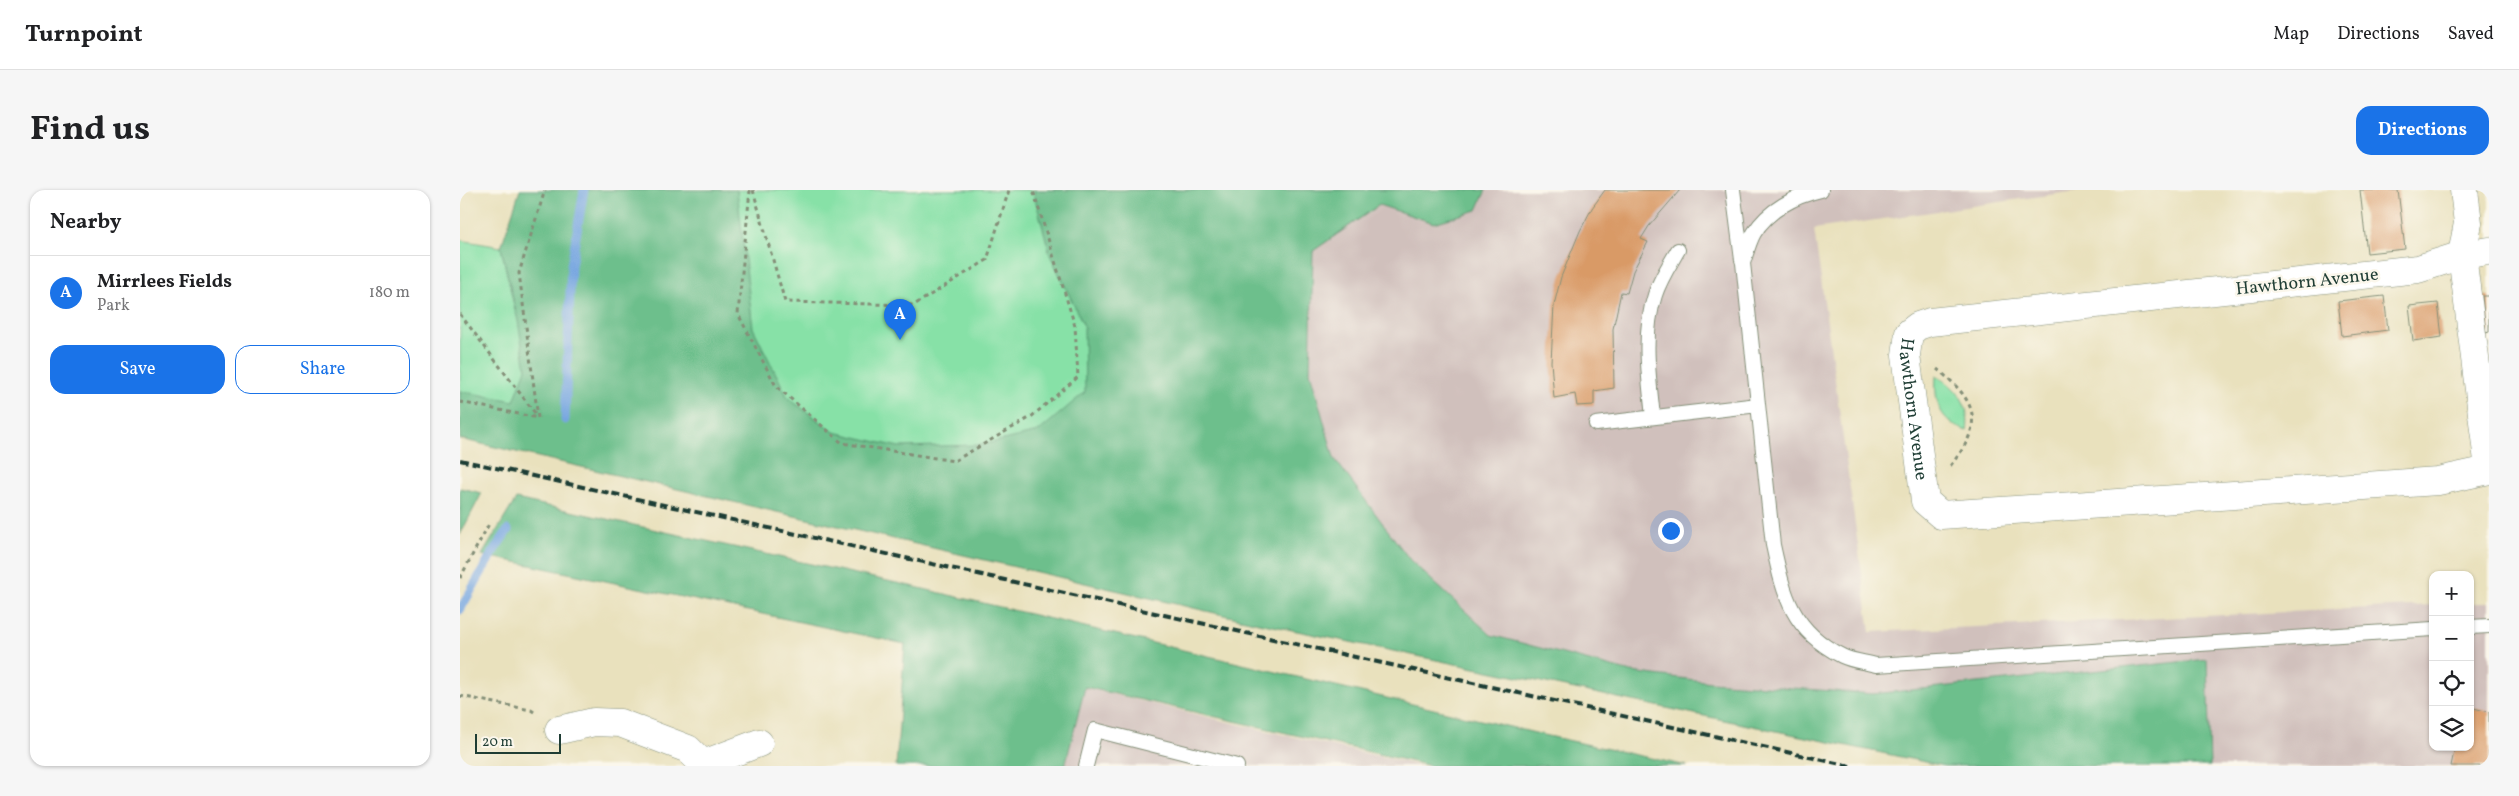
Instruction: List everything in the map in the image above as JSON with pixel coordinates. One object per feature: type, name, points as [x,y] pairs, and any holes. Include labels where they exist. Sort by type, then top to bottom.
[{"type":"street","points":[[2464,190],[2468,223],[2462,255],[2489,469]]},
{"type":"street","name":"Hawthorn Avenue","points":[[2489,252],[2462,255],[2418,269],[1930,322],[1909,332],[1906,356],[1925,501],[1941,515],[2438,481],[2489,469]]},
{"type":"street","points":[[558,730],[594,722],[620,723],[688,749],[704,765],[759,743]]},
{"type":"lane","points":[[1733,190],[1743,263],[1773,545],[1783,589],[1799,622],[1818,641],[1843,657],[1876,665],[2429,629]]},
{"type":"lane","points":[[1743,263],[1754,233],[1773,212],[1798,195],[1820,190]]},
{"type":"lane","points":[[1653,417],[1647,347],[1650,317],[1655,295],[1678,250]]},
{"type":"lane","points":[[1596,424],[1758,405]]},
{"type":"lane","points":[[2474,627],[2489,626]]},
{"type":"lane","points":[[1086,766],[1095,730],[1237,766]]},
{"type":"path","points":[[538,418],[519,273],[545,190]]},
{"type":"path","points":[[751,190],[785,302],[914,305],[987,260],[1009,190]]},
{"type":"path","points":[[751,190],[738,314],[776,386],[842,443],[954,461],[1031,417],[1078,376],[1075,326],[1033,190]]},
{"type":"path","points":[[460,314],[538,418]]},
{"type":"path","points":[[1906,356],[1936,369],[1958,386],[1970,404],[1972,419],[1973,427],[1964,450],[1944,473],[1923,485]]},
{"type":"path","points":[[460,402],[538,418]]},
{"type":"path","points":[[460,578],[489,524]]},
{"type":"path","points":[[460,696],[531,710],[558,730]]},
{"type":"shaded area","points":[[1401,190],[2083,190],[1814,229],[1870,632],[2429,605],[2429,751],[2474,751],[2474,603],[2489,603],[2489,766],[1961,766],[1248,608],[1313,251]]},
{"type":"shaded area","points":[[905,644],[1241,725],[1423,766],[897,766]]},
{"type":"green space","points":[[520,190],[737,190],[753,328],[788,398],[834,432],[899,447],[981,445],[1038,432],[1085,392],[1084,326],[1050,255],[1034,194],[1035,190],[1486,190],[1477,210],[1434,223],[1379,205],[1313,251],[1310,372],[1334,458],[1410,560],[1491,635],[1631,672],[1711,682],[1873,694],[2207,659],[2210,766],[1944,766],[1254,622],[460,439],[460,391],[514,401],[526,369],[518,321],[501,247]]},
{"type":"green space","points":[[568,190],[1401,190],[1313,251],[1248,608],[460,402],[460,240],[501,247],[515,311]]},
{"type":"green space","points":[[1936,376],[1951,386],[1961,398],[1967,413],[1967,431],[1950,422],[1941,410],[1936,395]]},
{"type":"green space","points":[[460,488],[482,493],[460,535]]},
{"type":"green space","points":[[516,499],[915,587],[1544,735],[1687,766],[1431,766],[1085,687],[1065,766],[896,766],[905,644],[482,555]]},
{"type":"building","points":[[1605,190],[1680,190],[1649,226],[1641,239],[1648,242],[1633,271],[1627,293],[1621,292],[1613,329],[1614,388],[1594,391],[1594,405],[1577,406],[1575,394],[1554,398],[1551,362],[1554,305],[1561,277],[1580,231],[1592,208]]},
{"type":"building","points":[[2360,190],[2398,190],[2405,249],[2367,253]]},
{"type":"building","points":[[2384,296],[2388,330],[2342,336],[2338,301]]},
{"type":"building","points":[[2482,296],[2489,296],[2489,332],[2486,333]]},
{"type":"building","points":[[2438,303],[2442,337],[2413,341],[2409,306]]},
{"type":"building","points":[[2474,708],[2489,712],[2489,766],[2451,766],[2454,751],[2474,751]]},
{"type":"waterway","points":[[565,420],[571,266],[584,190]]},
{"type":"waterway","points":[[460,610],[493,552],[508,530]]},
{"type":"railway","points":[[460,460],[1850,766]]},
{"type":"place","name":"Mirrlees Fields","points":[[900,340]]}]
